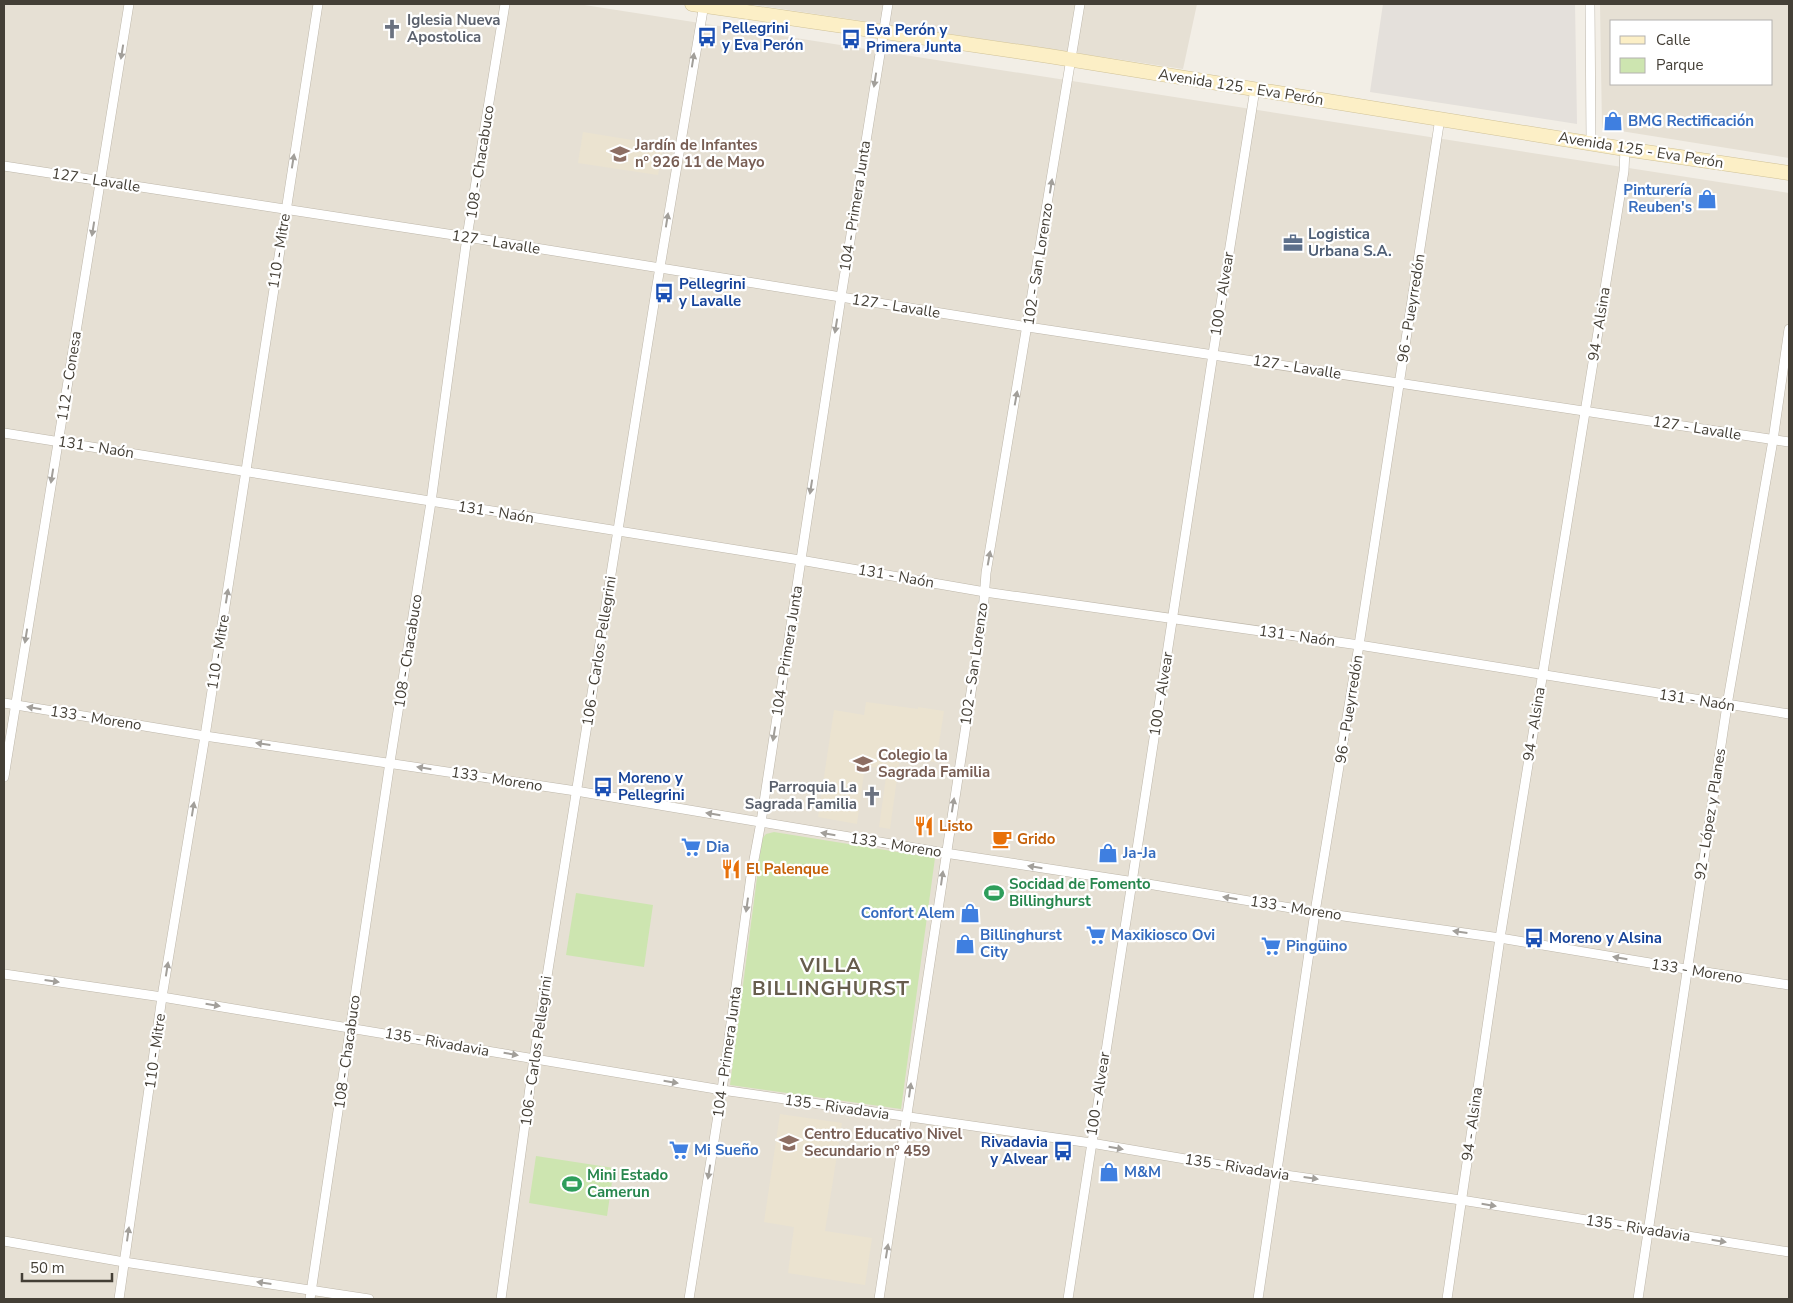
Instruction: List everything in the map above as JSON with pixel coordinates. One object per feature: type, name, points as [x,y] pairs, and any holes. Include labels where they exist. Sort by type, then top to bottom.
[{"type":"main road","name":"Avenida 125 - Eva Perón","points":[[700,4],[1072,60],[1625,149],[1789,173]]},
{"type":"street","name":"112 - Conesa","points":[[4,777],[14,705],[130,4]]},
{"type":"street","name":"110 - Mitre","points":[[119,1299],[162,997],[205,736],[318,4]]},
{"type":"street","name":"108 - Chacabuco","points":[[311,1294],[390,762],[431,502],[467,237],[505,4]]},
{"type":"street","name":"106 - Carlos Pellegrini","points":[[501,1299],[534,1058],[700,4]]},
{"type":"street","name":"104 - Primera Junta","points":[[689,1299],[722,1090],[751,876],[888,4]]},
{"type":"street","name":"102 - San Lorenzo","points":[[879,1299],[985,592],[986,574],[1080,4]]},
{"type":"street","points":[[1590,4],[1590,143]]},
{"type":"street","name":"100 - Alvear","points":[[1068,1299],[1255,89]]},
{"type":"street","name":"96 - Pueyrredón","points":[[1258,1299],[1315,912],[1359,645],[1440,118]]},
{"type":"street","name":"94 - Alsina","points":[[1447,1299],[1500,938],[1624,171],[1625,149]]},
{"type":"street","name":"127 - Lavalle","points":[[4,166],[467,237],[1028,327],[1789,442]]},
{"type":"street","name":"92 - López y Planes","points":[[1638,1299],[1727,705],[1773,440],[1789,329]]},
{"type":"street","name":"131 - Naón","points":[[4,433],[800,560],[985,592],[1359,645],[1789,714]]},
{"type":"street","name":"133 - Moreno","points":[[4,703],[205,736],[576,791],[945,854],[1315,912],[1500,938],[1686,970],[1789,985]]},
{"type":"street","name":"135 - Rivadavia","points":[[4,974],[162,997],[722,1090],[1091,1143],[1277,1174],[1461,1200],[1789,1252]]},
{"type":"street","points":[[4,1241],[311,1294],[369,1299]]},
{"type":"shaded area","points":[[4,4],[578,4],[1789,193],[1789,1299],[4,1299]]},
{"type":"shaded area","points":[[748,4],[1197,4],[1183,69]]},
{"type":"shaded area","points":[[1383,4],[1575,4],[1577,124],[1370,92]]},
{"type":"shaded area","points":[[1600,4],[1789,4],[1789,158],[1602,128]]},
{"type":"shaded area","name":"Jardín de Infantes nº 926 11 de Mayo","points":[[583,132],[663,145],[658,175],[578,163]]},
{"type":"shaded area","name":"Colegio la Sagrada Familia","points":[[866,702],[944,711],[936,762],[900,757],[890,829],[879,827],[887,769],[865,766],[857,824],[818,817],[834,710],[864,715]]},
{"type":"shaded area","points":[[780,1114],[842,1123],[825,1231],[872,1238],[865,1285],[788,1273],[794,1227],[764,1222]]},
{"type":"green space","points":[[774,832],[935,858],[901,1109],[730,1085],[762,839],[766,834]]},
{"type":"green space","points":[[576,893],[653,905],[644,967],[566,955]]},
{"type":"green space","name":"Mini Estado Camerun","points":[[536,1156],[614,1168],[607,1216],[529,1203]]},
{"type":"place","name":"Iglesia Nueva Apostolica","points":[[392,29]]},
{"type":"place","name":"Pellegrini y Eva Perón","points":[[707,37]]},
{"type":"place","name":"Eva Perón y Primera Junta","points":[[851,39]]},
{"type":"place","name":"BMG Rectificación","points":[[1613,121]]},
{"type":"place","name":"Jardín de Infantes nº 926 11 de Mayo","points":[[620,154]]},
{"type":"place","name":"Pinturería Reuben's","points":[[1707,199]]},
{"type":"place","name":"Logistica Urbana S.A.","points":[[1293,243]]},
{"type":"place","name":"Pellegrini y Lavalle","points":[[664,293]]},
{"type":"place","name":"Colegio la Sagrada Familia","points":[[863,764]]},
{"type":"place","name":"Moreno y Pellegrini","points":[[603,787]]},
{"type":"place","name":"Parroquia La Sagrada Familia","points":[[872,796]]},
{"type":"place","name":"Listo","points":[[924,826]]},
{"type":"place","name":"Grido","points":[[1002,839]]},
{"type":"place","name":"Dia","points":[[691,847]]},
{"type":"place","name":"Ja-Ja","points":[[1108,853]]},
{"type":"place","name":"El Palenque","points":[[731,869]]},
{"type":"place","name":"Socidad de Fomento Billinghurst","points":[[994,893]]},
{"type":"place","name":"Confort Alem","points":[[970,913]]},
{"type":"place","name":"Maxikiosco Ovi","points":[[1096,935]]},
{"type":"place","name":"Moreno y Alsina","points":[[1534,938]]},
{"type":"place","name":"Billinghurst City","points":[[965,944]]},
{"type":"place","name":"Pingüino","points":[[1271,946]]},
{"type":"place","name":"Centro Educativo Nivel Secundario nº 459","points":[[789,1143]]},
{"type":"place","name":"Mi Sueño","points":[[679,1150]]},
{"type":"place","name":"Rivadavia y Alvear","points":[[1063,1151]]},
{"type":"place","name":"M&M","points":[[1109,1172]]},
{"type":"place","name":"Mini Estado Camerun","points":[[572,1184]]},
{"type":"district","name":"VILLA BILLINGHURST","points":[[831,976]]}]
